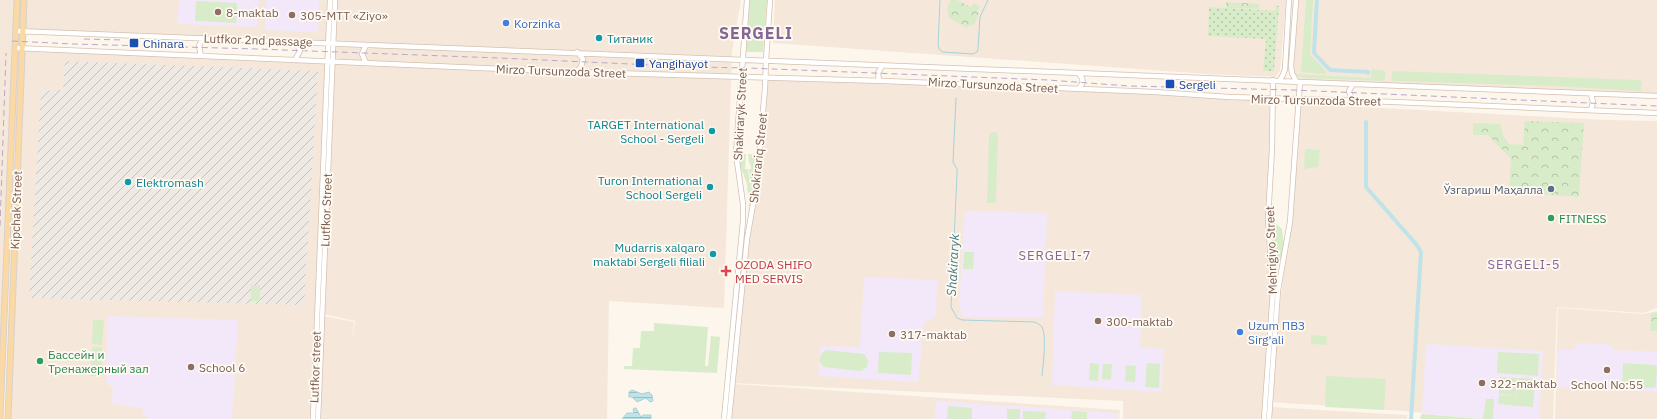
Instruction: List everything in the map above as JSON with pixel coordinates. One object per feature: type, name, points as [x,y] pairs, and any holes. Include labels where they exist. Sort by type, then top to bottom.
[{"type":"main road","name":"Kipchak Street","points":[[0,419],[17,0]]},
{"type":"main road","name":"Kipchak Street","points":[[8,419],[24,0]]},
{"type":"main road","name":"Lutfkor Street","points":[[330,0],[331,43]]},
{"type":"main road","name":"Lutfkor Street","points":[[313,419],[330,62],[335,0]]},
{"type":"main road","name":"Shakiraryk Street","points":[[724,419],[743,221],[736,154],[747,0]]},
{"type":"main road","name":"Shakiraryk Street","points":[[729,419],[747,239],[757,181],[766,77],[770,0]]},
{"type":"main road","points":[[1278,80],[1283,75],[1284,69],[1289,0]]},
{"type":"main road","name":"Mehrigiyo Street","points":[[1264,419],[1268,407],[1278,290],[1290,222],[1299,100],[1298,82],[1292,75],[1291,66],[1296,0]]},
{"type":"main road","name":"Lutfkor 2nd passage","points":[[16,31],[331,43]]},
{"type":"main road","points":[[201,56],[199,46],[203,38]]},
{"type":"main road","points":[[295,60],[300,51],[296,42]]},
{"type":"main road","name":"Mirzo Tursunzoda Street","points":[[331,43],[1657,96]]},
{"type":"main road","points":[[366,44],[362,54],[366,63]]},
{"type":"main road","name":"Lutfkor 2nd passage","points":[[15,48],[330,62]]},
{"type":"main road","points":[[576,72],[581,67],[582,59],[578,52]]},
{"type":"main road","name":"Lutfkor Street","points":[[318,419],[330,62]]},
{"type":"main road","name":"Mirzo Tursunzoda Street","points":[[330,62],[576,72],[879,80],[1272,99],[1352,100],[1657,113]]},
{"type":"main road","points":[[879,80],[878,73],[882,66]]},
{"type":"main road","points":[[1078,89],[1083,80],[1079,74]]},
{"type":"main road","name":"Mehrigiyo Street","points":[[1269,419],[1268,407],[1273,291],[1268,219],[1272,149],[1273,80]]},
{"type":"main road","points":[[1352,100],[1349,91],[1353,84]]},
{"type":"main road","points":[[1591,94],[1593,102],[1591,110]]},
{"type":"main road","points":[[12,128],[19,128]]},
{"type":"main road","points":[[7,252],[14,253]]},
{"type":"main road","points":[[3,365],[10,365]]},
{"type":"shaded area","points":[[0,0],[17,0],[0,419]]},
{"type":"shaded area","points":[[24,0],[330,0],[329,43],[23,31]]},
{"type":"shaded area","name":"8-maktab","points":[[179,0],[259,0],[257,27],[177,24]]},
{"type":"shaded area","name":"305-MTT «Ziyo»","points":[[266,0],[319,0],[318,32],[265,30]]},
{"type":"shaded area","points":[[335,0],[741,0],[732,52],[724,308],[609,301],[607,419],[8,419],[23,49],[328,61],[318,315],[354,322],[352,342],[355,321],[324,314]]},
{"type":"shaded area","points":[[775,0],[1286,0],[1280,71],[1275,77],[1207,74],[773,43]]},
{"type":"shaded area","points":[[1296,0],[1657,0],[1657,96],[1296,81],[1291,66]]},
{"type":"shaded area","points":[[65,61],[318,71],[304,305],[29,298],[41,91],[63,90]]},
{"type":"shaded area","name":"SERGELI-7","points":[[766,77],[1272,99],[1268,219],[1273,282],[1264,419],[1123,419],[1123,401],[732,383],[747,239],[754,205]]},
{"type":"shaded area","name":"SERGELI-5","points":[[1299,104],[1605,120],[1657,121],[1657,308],[1644,313],[1557,307],[1553,419],[1491,419],[1404,411],[1270,402],[1283,278],[1288,252]]},
{"type":"shaded area","points":[[965,211],[1047,213],[1043,317],[963,317],[959,305]]},
{"type":"shaded area","name":"317-maktab","points":[[864,277],[937,280],[936,316],[924,323],[918,382],[818,376],[820,346],[860,347]]},
{"type":"shaded area","name":"300-maktab","points":[[1055,291],[1142,295],[1140,347],[1164,349],[1161,392],[1052,385]]},
{"type":"shaded area","points":[[1558,308],[1644,314],[1657,311],[1657,419],[1555,419]]},
{"type":"shaded area","name":"School 6","points":[[108,316],[238,320],[232,419],[149,419],[143,413],[143,408],[112,404],[113,389],[106,381]]},
{"type":"shaded area","name":"School No:55","points":[[1579,343],[1608,344],[1615,350],[1657,352],[1657,392],[1557,387],[1558,350],[1573,350]]},
{"type":"shaded area","name":"322-maktab","points":[[1426,344],[1543,351],[1539,419],[1485,419],[1422,414]]},
{"type":"shaded area","points":[[735,384],[1120,410],[1119,419],[732,419]]},
{"type":"shaded area","points":[[936,401],[1118,413],[1118,419],[934,419]]},
{"type":"shaded area","points":[[1270,407],[1407,415],[1407,419],[1269,419]]},
{"type":"green space","points":[[750,0],[767,0],[763,52],[746,52]]},
{"type":"green space","points":[[951,0],[957,0],[971,7],[974,3],[980,6],[974,25],[966,27],[949,18],[947,9]]},
{"type":"green space","points":[[1306,0],[1313,0],[1310,54],[1327,72],[1325,74],[1301,72]]},
{"type":"green space","points":[[196,1],[237,3],[236,23],[195,21]]},
{"type":"green space","points":[[1226,2],[1259,4],[1259,9],[1226,8]]},
{"type":"green space","points":[[1276,6],[1279,6],[1274,71],[1263,71],[1266,39],[1208,36],[1209,7],[1275,11]]},
{"type":"green space","points":[[1371,69],[1385,71],[1385,80],[1305,78],[1299,77],[1295,74],[1371,78]]},
{"type":"green space","points":[[1393,71],[1640,80],[1642,82],[1640,91],[1554,86],[1393,81],[1391,79]]},
{"type":"green space","points":[[1525,121],[1584,123],[1579,197],[1509,192],[1511,159],[1488,135],[1473,135],[1473,123],[1500,124],[1503,135],[1509,144],[1523,145]]},
{"type":"green space","points":[[990,133],[997,133],[998,137],[996,203],[987,203],[989,136]]},
{"type":"green space","points":[[1305,149],[1320,150],[1318,167],[1304,169]]},
{"type":"green space","points":[[742,154],[746,154],[745,169],[748,169],[751,193],[749,169],[751,169],[748,154],[756,155],[751,206],[749,206],[747,184],[740,165]]},
{"type":"green space","points":[[1274,222],[1282,229],[1284,247],[1280,263],[1277,265],[1274,262],[1271,229]]},
{"type":"green space","points":[[964,252],[974,252],[973,269],[963,269]]},
{"type":"green space","points":[[251,285],[260,285],[260,301],[251,301]]},
{"type":"green space","points":[[1657,312],[1657,331],[1650,331],[1651,313]]},
{"type":"green space","points":[[93,320],[104,320],[102,345],[92,344]]},
{"type":"green space","points":[[654,323],[708,327],[705,366],[708,366],[711,336],[720,337],[717,373],[624,369],[624,366],[632,366],[633,348],[640,348],[641,331],[654,331]]},
{"type":"green space","points":[[1311,335],[1327,336],[1326,345],[1311,344]]},
{"type":"green space","points":[[92,347],[102,347],[101,376],[90,376]]},
{"type":"green space","points":[[826,350],[864,354],[868,360],[867,367],[861,371],[824,367],[819,361],[821,354]]},
{"type":"green space","points":[[879,352],[912,353],[911,375],[878,373]]},
{"type":"green space","points":[[1498,352],[1539,354],[1538,376],[1497,373]]},
{"type":"green space","points":[[1090,363],[1099,364],[1098,381],[1089,380]]},
{"type":"green space","points":[[1147,363],[1160,364],[1159,388],[1145,387]]},
{"type":"green space","points":[[1623,363],[1655,365],[1657,367],[1656,386],[1654,388],[1622,387]]},
{"type":"green space","points":[[1103,364],[1112,364],[1111,380],[1102,379]]},
{"type":"green space","points":[[1126,365],[1136,366],[1135,382],[1125,381]]},
{"type":"green space","points":[[1326,376],[1386,379],[1384,410],[1325,407]]},
{"type":"green space","points":[[1500,377],[1517,378],[1516,396],[1499,394]]},
{"type":"green space","points":[[1518,378],[1535,379],[1533,407],[1498,404],[1499,395],[1516,396],[1516,400]]},
{"type":"green space","points":[[1486,399],[1494,399],[1493,419],[1483,419]]},
{"type":"green space","points":[[948,406],[972,408],[972,419],[947,419]]},
{"type":"green space","points":[[1007,409],[1020,409],[1020,419],[1007,419]]},
{"type":"green space","points":[[1023,411],[1046,412],[1045,419],[1023,419]]},
{"type":"green space","points":[[1072,411],[1087,412],[1087,419],[1071,419]]},
{"type":"green space","points":[[1422,414],[1483,419],[1420,419]]},
{"type":"water","points":[[632,390],[642,394],[649,392],[652,395],[653,401],[650,402],[646,398],[637,402],[632,397],[629,397],[629,392]]},
{"type":"water","points":[[635,408],[641,417],[643,415],[651,415],[651,419],[622,419],[627,413],[634,413],[633,409]]},
{"type":"waterway","points":[[940,0],[939,49],[943,52],[973,54],[977,52],[978,49],[980,17],[988,0]]},
{"type":"waterway","points":[[1317,0],[1315,54],[1330,70],[1368,73]]},
{"type":"waterway","name":"Shakiraryk","points":[[956,98],[953,162],[957,169],[957,174],[951,307],[957,318],[962,320],[1034,322],[1039,324],[1042,327],[1044,337],[1042,376]]},
{"type":"waterway","points":[[1366,122],[1366,187],[1416,244],[1421,252],[1411,419]]},
{"type":"railway","points":[[84,39],[124,40]]},
{"type":"railway","points":[[12,41],[499,58],[1048,80],[1129,86],[1293,90],[1657,106]]},
{"type":"railway","points":[[0,226],[6,53]]},
{"type":"place","name":"8-maktab","points":[[218,12]]},
{"type":"place","name":"305-MTT «Ziyo»","points":[[292,15]]},
{"type":"place","name":"Korzinka","points":[[506,23]]},
{"type":"place","name":"Титаник","points":[[599,38]]},
{"type":"place","name":"Chinara","points":[[134,43]]},
{"type":"place","name":"Yangihayot","points":[[640,63]]},
{"type":"place","name":"Sergeli","points":[[1170,84]]},
{"type":"place","name":"TARGET International School - Sergeli","points":[[712,131]]},
{"type":"place","name":"Elektromash","points":[[128,182]]},
{"type":"place","name":"Turon International School Sergeli","points":[[710,187]]},
{"type":"place","name":"Ўзгариш Маҳалла","points":[[1551,189]]},
{"type":"place","name":"FITNESS","points":[[1551,218]]},
{"type":"place","name":"Mudarris xalqaro maktabi Sergeli filiali","points":[[713,254]]},
{"type":"place","name":"OZODA SHIFO MED SERVIS","points":[[726,271]]},
{"type":"place","name":"300-maktab","points":[[1098,321]]},
{"type":"place","name":"Uzum ПВЗ Sirg'ali","points":[[1240,332]]},
{"type":"place","name":"317-maktab","points":[[892,334]]},
{"type":"place","name":"Бассейн и Тренажерный зал","points":[[40,361]]},
{"type":"place","name":"School 6","points":[[191,367]]},
{"type":"place","name":"School No:55","points":[[1607,370]]},
{"type":"place","name":"322-maktab","points":[[1482,383]]},
{"type":"district","name":"SERGELI","points":[[756,33]]},
{"type":"district","name":"SERGELI-7","points":[[1055,255]]},
{"type":"district","name":"SERGELI-5","points":[[1524,264]]}]
